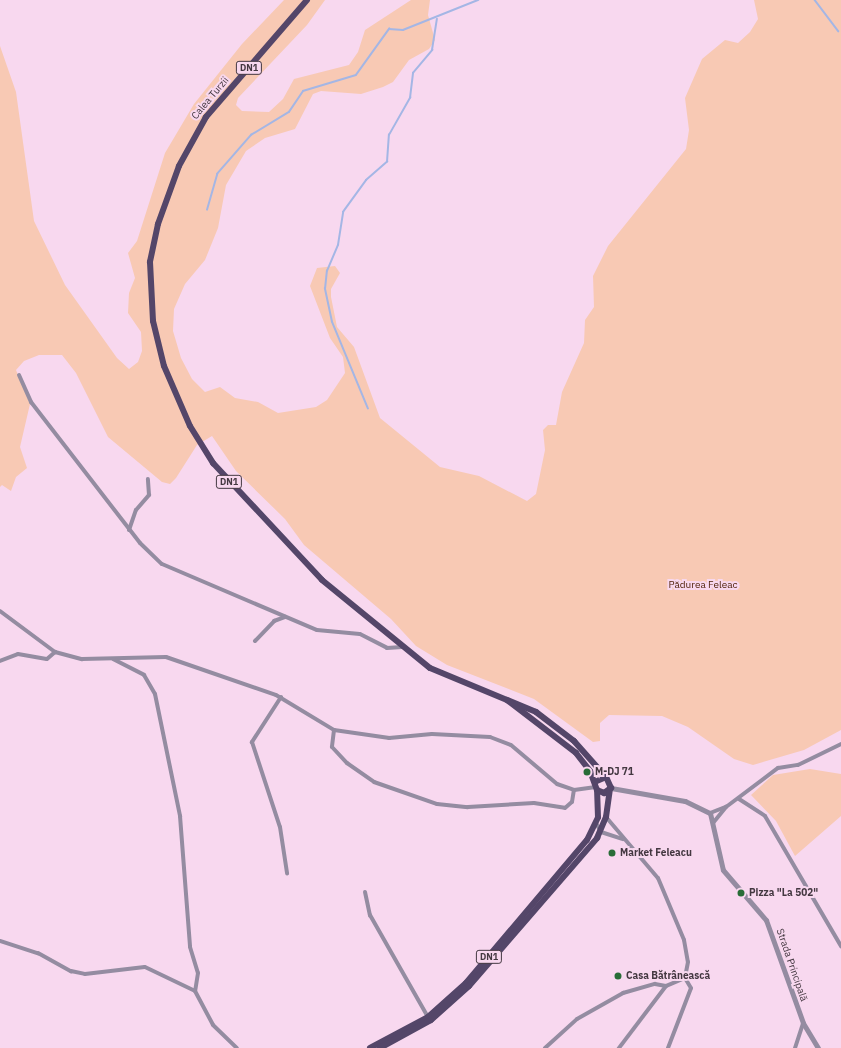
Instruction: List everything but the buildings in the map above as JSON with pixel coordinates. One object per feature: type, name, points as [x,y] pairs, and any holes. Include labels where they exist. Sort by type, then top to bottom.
[{"type":"main road","name":"Calea Turzii","points":[[307,0],[192,138],[164,206],[150,262],[153,320],[174,391],[201,445],[243,498],[322,580],[402,646]]},
{"type":"main road","name":"DN1","points":[[380,1048],[425,1024],[460,996],[601,832],[606,817],[610,788],[606,777],[564,733],[528,706],[442,674],[402,646]]},
{"type":"main road","name":"DN1","points":[[370,1048],[428,1016],[466,983],[581,848],[596,823],[600,809],[596,786],[587,766],[570,747],[506,699]]},
{"type":"main road","points":[[606,777],[596,786],[604,793],[610,788]]},
{"type":"street","points":[[19,375],[31,402],[129,530],[151,555],[172,570],[317,630],[360,634],[387,648],[402,646]]},
{"type":"street","points":[[129,530],[136,510],[149,495],[148,479]]},
{"type":"street","points":[[0,611],[55,652],[82,659],[166,657],[281,697],[334,730],[388,738],[432,734],[490,737],[511,745],[557,784],[574,790],[596,786]]},
{"type":"street","points":[[255,641],[274,621],[285,616]]},
{"type":"street","points":[[0,661],[18,654],[47,659],[55,652]]},
{"type":"street","points":[[111,658],[144,675],[155,694],[180,816],[190,947],[198,973],[195,991]]},
{"type":"street","points":[[281,697],[252,742],[280,827],[287,873]]},
{"type":"street","points":[[334,730],[332,747],[347,763],[374,782],[437,804],[468,808],[534,803],[558,808],[569,806],[574,790]]},
{"type":"street","points":[[610,788],[685,801],[710,813],[726,807],[739,799],[778,768],[798,765],[841,744]]},
{"type":"street","points":[[739,799],[765,816],[841,946]]},
{"type":"street","points":[[713,823],[726,807]]},
{"type":"street","name":"Strada Principală","points":[[710,813],[713,823],[717,853],[723,870],[766,920],[803,1023],[818,1048]]},
{"type":"street","points":[[606,817],[623,839],[645,860],[658,878],[684,940],[688,962],[685,978],[691,988],[668,1048]]},
{"type":"street","points":[[596,823],[601,832],[623,839]]},
{"type":"street","points":[[365,892],[370,915],[428,1016]]},
{"type":"street","points":[[0,941],[38,953],[71,971],[85,974],[145,967],[195,991],[213,1025],[237,1048]]},
{"type":"street","points":[[619,1048],[666,986],[685,978]]},
{"type":"street","points":[[545,1048],[577,1019],[623,992],[655,984],[666,986]]},
{"type":"street","points":[[795,1048],[803,1023]]},
{"type":"green space","name":"Pădurea Feleac","points":[[284,0],[325,0],[307,25],[238,98],[236,105],[242,111],[269,112],[283,99],[294,79],[349,65],[358,52],[365,30],[411,0],[430,0],[428,15],[435,40],[429,49],[409,60],[393,82],[383,87],[361,94],[321,91],[313,94],[295,129],[265,138],[246,151],[226,185],[218,228],[205,260],[185,284],[174,309],[173,331],[181,358],[192,379],[205,392],[220,387],[235,398],[258,402],[278,413],[316,407],[327,400],[345,373],[343,357],[330,338],[310,286],[317,268],[335,266],[340,273],[331,289],[331,297],[337,327],[354,347],[380,418],[440,467],[479,476],[527,501],[536,494],[545,450],[543,430],[548,425],[556,425],[562,392],[584,343],[585,320],[594,307],[593,276],[608,246],[686,149],[689,130],[685,98],[702,59],[725,40],[738,43],[750,32],[758,19],[754,0],[841,0],[841,730],[804,750],[753,765],[734,759],[688,727],[662,716],[609,715],[600,723],[600,741],[593,742],[534,699],[447,665],[416,646],[391,619],[304,545],[285,519],[236,471],[212,436],[197,445],[176,478],[170,484],[162,482],[108,437],[76,373],[62,355],[39,355],[24,361],[16,370],[30,404],[20,447],[27,468],[16,477],[11,491],[2,485],[0,487],[0,46],[16,92],[34,221],[65,285],[117,358],[129,369],[138,362],[142,351],[141,332],[128,313],[129,293],[135,278],[128,253],[137,241],[165,153],[194,104],[242,44]]},
{"type":"green space","points":[[810,769],[841,774],[841,816],[795,856],[776,821],[751,795],[773,775]]},
{"type":"waterway","points":[[207,210],[217,174],[251,135],[289,112],[303,91],[356,75],[389,29],[403,30],[478,0]]},
{"type":"waterway","points":[[815,0],[838,31]]},
{"type":"waterway","points":[[368,409],[332,322],[325,289],[327,271],[338,245],[343,212],[366,180],[387,162],[389,135],[410,98],[413,73],[432,50],[437,19]]},
{"type":"place","name":"M-DJ 71","points":[[587,772]]},
{"type":"place","name":"Market Feleacu","points":[[612,853]]},
{"type":"place","name":"Pizza \"La 502\"","points":[[741,893]]},
{"type":"place","name":"Casa Bătrânească","points":[[618,976]]}]
